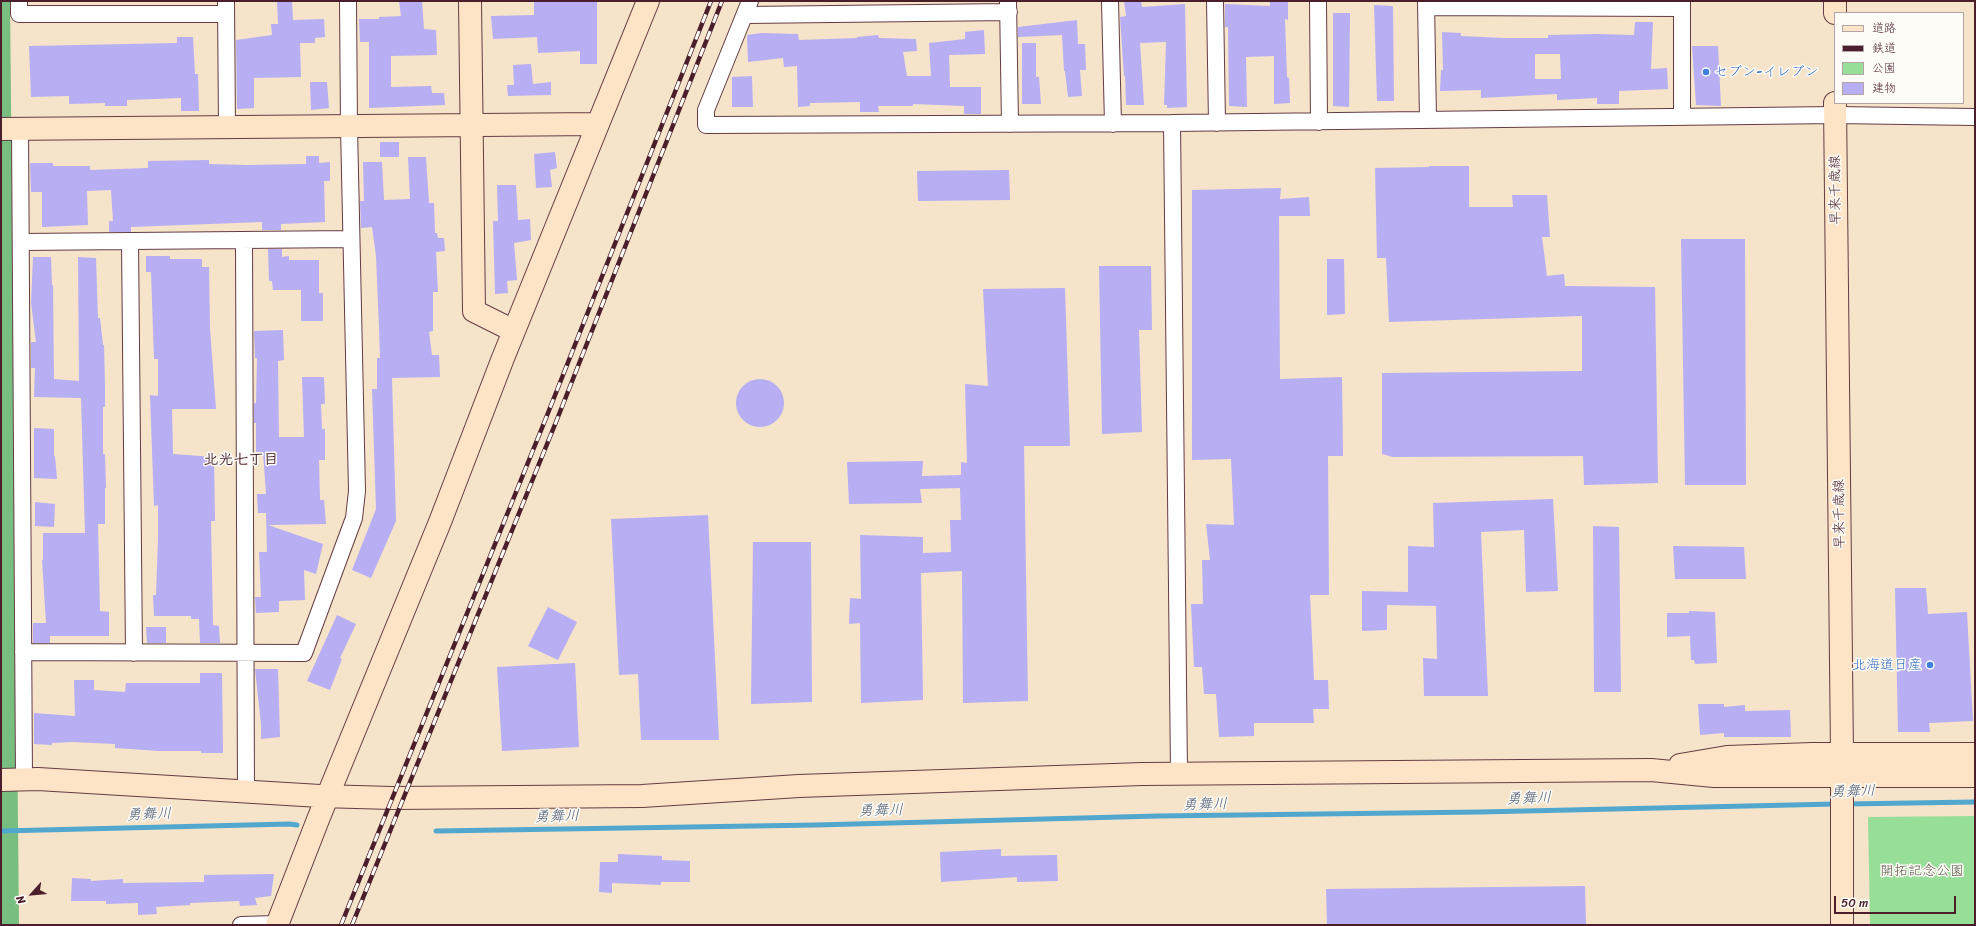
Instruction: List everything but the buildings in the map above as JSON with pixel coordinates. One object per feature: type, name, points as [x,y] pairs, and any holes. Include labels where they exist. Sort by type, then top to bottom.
[{"type":"street","points":[[19,1],[19,14],[120,8],[226,8],[227,128]]},
{"type":"street","points":[[23,652],[304,653],[354,518],[357,491],[351,239],[348,1]]},
{"type":"street","points":[[470,1],[474,311],[514,331]]},
{"type":"street","points":[[241,925],[277,925],[440,522],[514,331],[648,1]]},
{"type":"street","points":[[1110,1],[1113,124]]},
{"type":"street","points":[[1215,1],[1217,123]]},
{"type":"street","points":[[1318,1],[1319,122]]},
{"type":"street","points":[[1835,1],[1835,12]]},
{"type":"street","points":[[1428,120],[1426,4],[1682,5],[1682,117]]},
{"type":"street","points":[[1010,124],[1009,7],[748,8],[706,110],[706,125],[1113,124],[1682,117],[1835,109],[1975,117]]},
{"type":"street","name":"早来千歳線","points":[[1835,109],[1842,755],[1842,925]]},
{"type":"street","points":[[1172,123],[1180,773]]},
{"type":"street","points":[[24,779],[21,242],[11,129],[598,124]]},
{"type":"street","points":[[21,242],[351,239]]},
{"type":"street","points":[[244,240],[244,653],[246,791]]},
{"type":"street","points":[[130,241],[134,653]]},
{"type":"street","points":[[1651,770],[1727,757],[1975,754]]},
{"type":"street","points":[[1,780],[24,779],[328,796],[392,798],[642,796],[798,786],[1180,773],[1651,770],[1714,776],[1841,796],[1975,776]]},
{"type":"green space","points":[[1,1],[10,1],[19,925],[1,925]]},
{"type":"green space","name":"開拓記念公園","points":[[1975,816],[1975,925],[1870,925],[1868,817]]},
{"type":"waterway","name":"勇舞川","points":[[1846,804],[1975,802]]},
{"type":"waterway","name":"勇舞川","points":[[436,831],[816,825],[1158,816],[1480,812],[1836,804]]},
{"type":"waterway","name":"勇舞川","points":[[1,831],[297,825]]},
{"type":"railway","points":[[341,925],[546,418],[711,1]]},
{"type":"railway","points":[[352,925],[556,422],[722,1]]},
{"type":"place","name":"セブン-イレブン","points":[[1706,72]]},
{"type":"place","name":"北海道日産","points":[[1930,665]]},
{"type":"district","name":"北光七丁目","points":[[241,460]]}]
